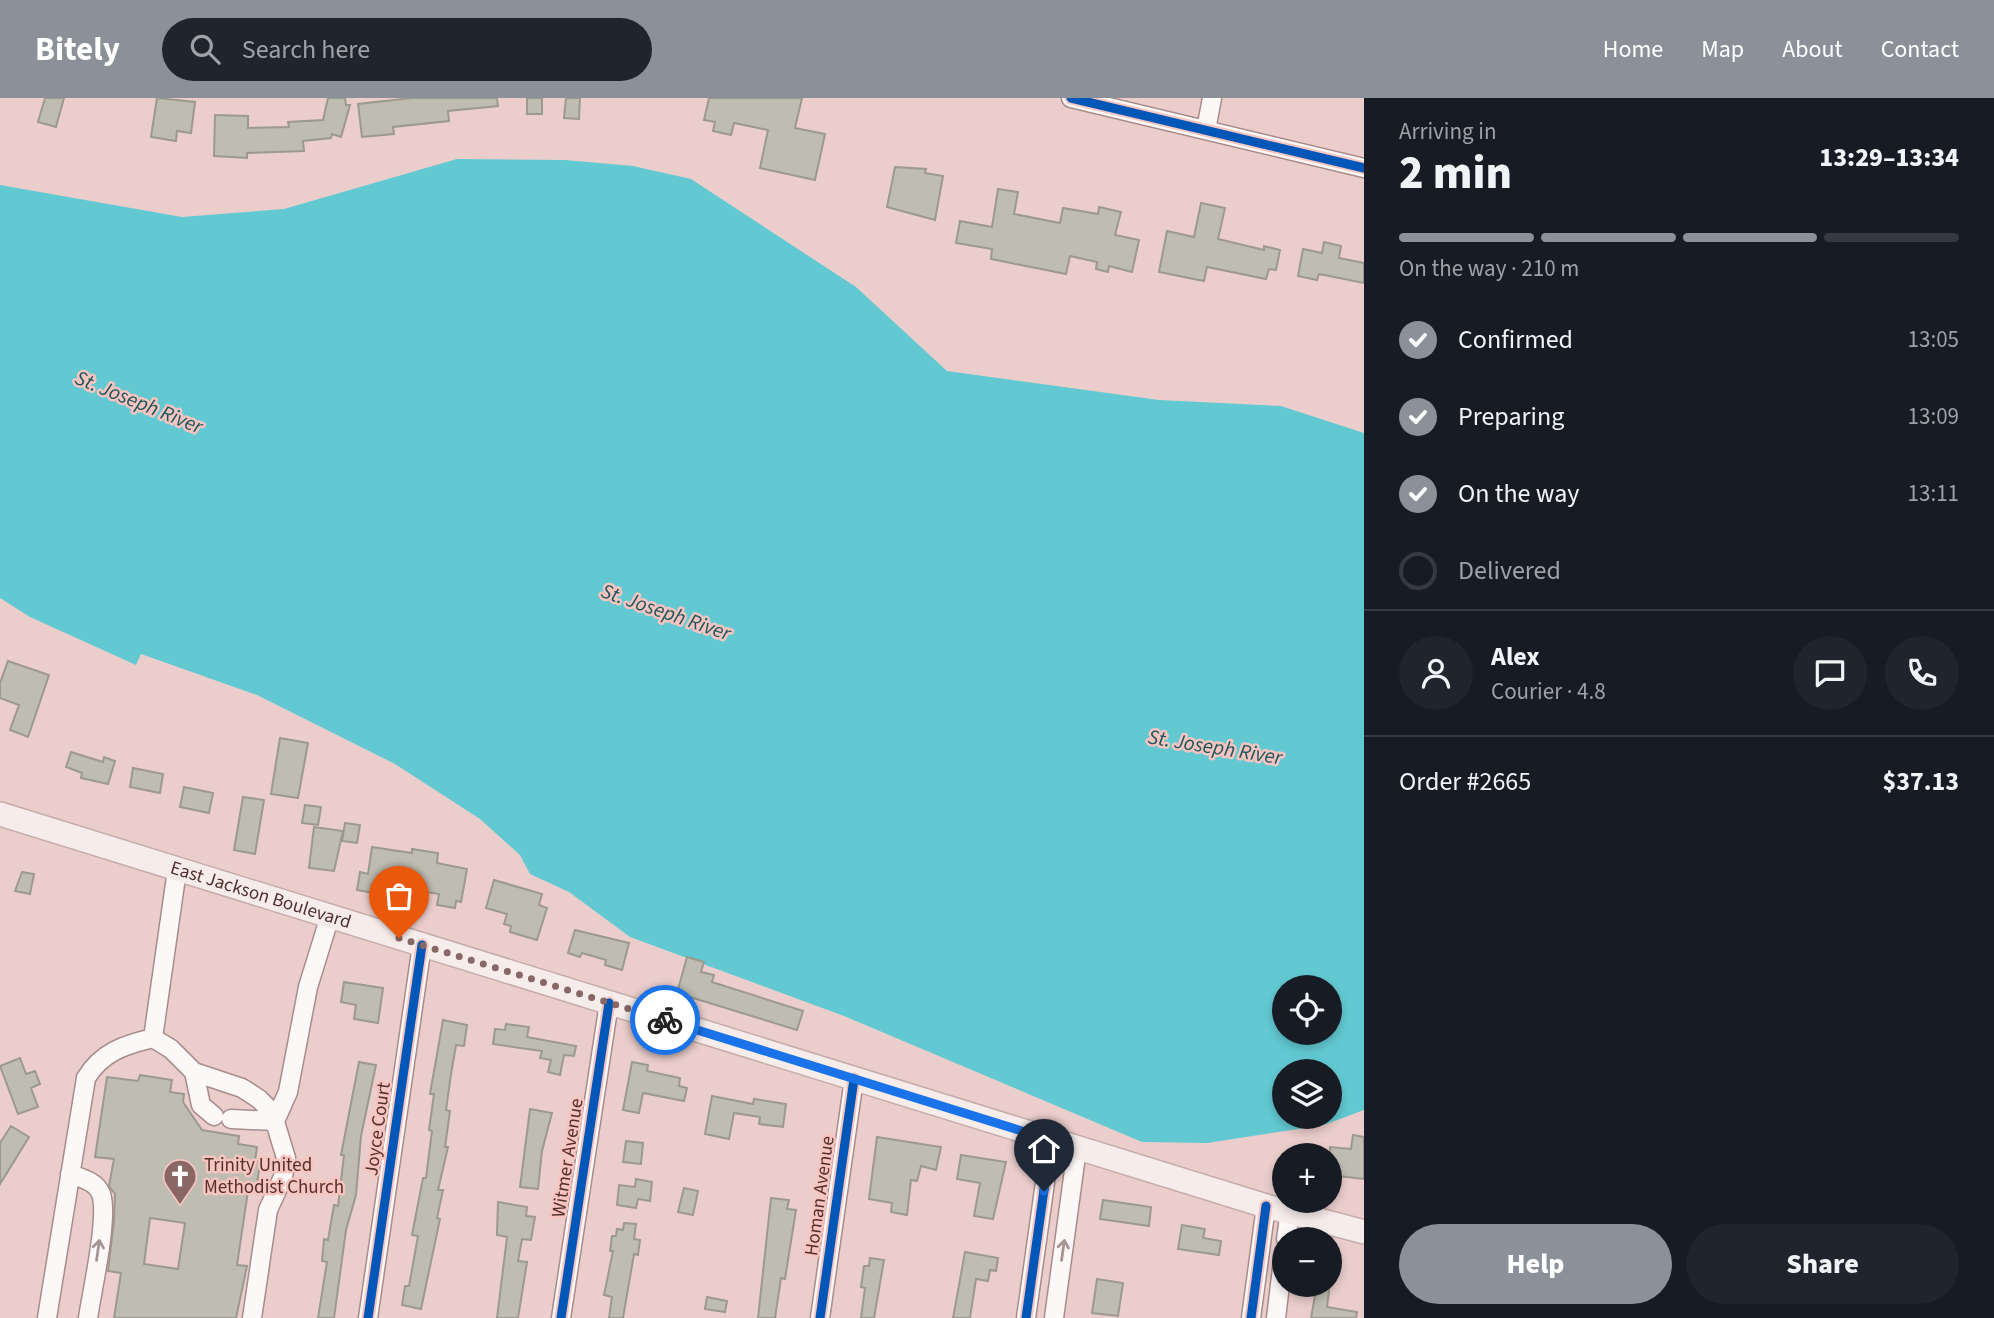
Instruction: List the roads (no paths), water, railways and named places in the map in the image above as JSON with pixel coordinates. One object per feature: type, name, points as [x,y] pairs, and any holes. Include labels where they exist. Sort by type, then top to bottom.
[{"type":"main road","name":"East Jackson Boulevard","points":[[0,814],[1272,1208]]},
{"type":"main road","name":"East Jackson Boulevard","points":[[1294,1213],[1364,1232]]},
{"type":"street","points":[[1071,98],[1364,168]]},
{"type":"street","points":[[1206,130],[1212,98]]},
{"type":"street","points":[[153,1038],[177,870]]},
{"type":"street","points":[[275,1121],[288,1092],[308,987],[330,916]]},
{"type":"street","name":"Joyce Court","points":[[368,1318],[422,945]]},
{"type":"street","name":"Witmer Avenue","points":[[561,1318],[609,1003]]},
{"type":"street","points":[[47,1318],[86,1078],[95,1063],[121,1045],[153,1038],[171,1049],[194,1072],[251,1093],[272,1112],[286,1158],[283,1178],[268,1210],[252,1318]]},
{"type":"street","points":[[194,1072],[201,1105],[222,1117],[275,1121]]},
{"type":"street","name":"Homan Avenue","points":[[820,1318],[854,1079]]},
{"type":"street","points":[[1026,1318],[1051,1140]]},
{"type":"street","points":[[1054,1318],[1077,1148]]},
{"type":"street","points":[[70,1174],[91,1182],[100,1192],[103,1211],[88,1318]]},
{"type":"street","points":[[1251,1318],[1266,1206]]},
{"type":"street","points":[[1276,1318],[1279,1297]]},
{"type":"water","name":"St. Joseph River","points":[[457,159],[565,160],[633,166],[691,179],[856,287],[947,371],[1159,400],[1281,406],[1364,433],[1364,1110],[1342,1118],[1342,1059],[1272,1059],[1272,1129],[1298,1129],[1207,1143],[1142,1142],[844,1016],[630,937],[569,892],[530,874],[520,855],[480,819],[395,764],[257,695],[141,654],[136,665],[30,617],[0,598],[0,185],[182,217],[284,209]]},
{"type":"place","name":"Trinity United Methodist Church","points":[[180,1206]]}]
